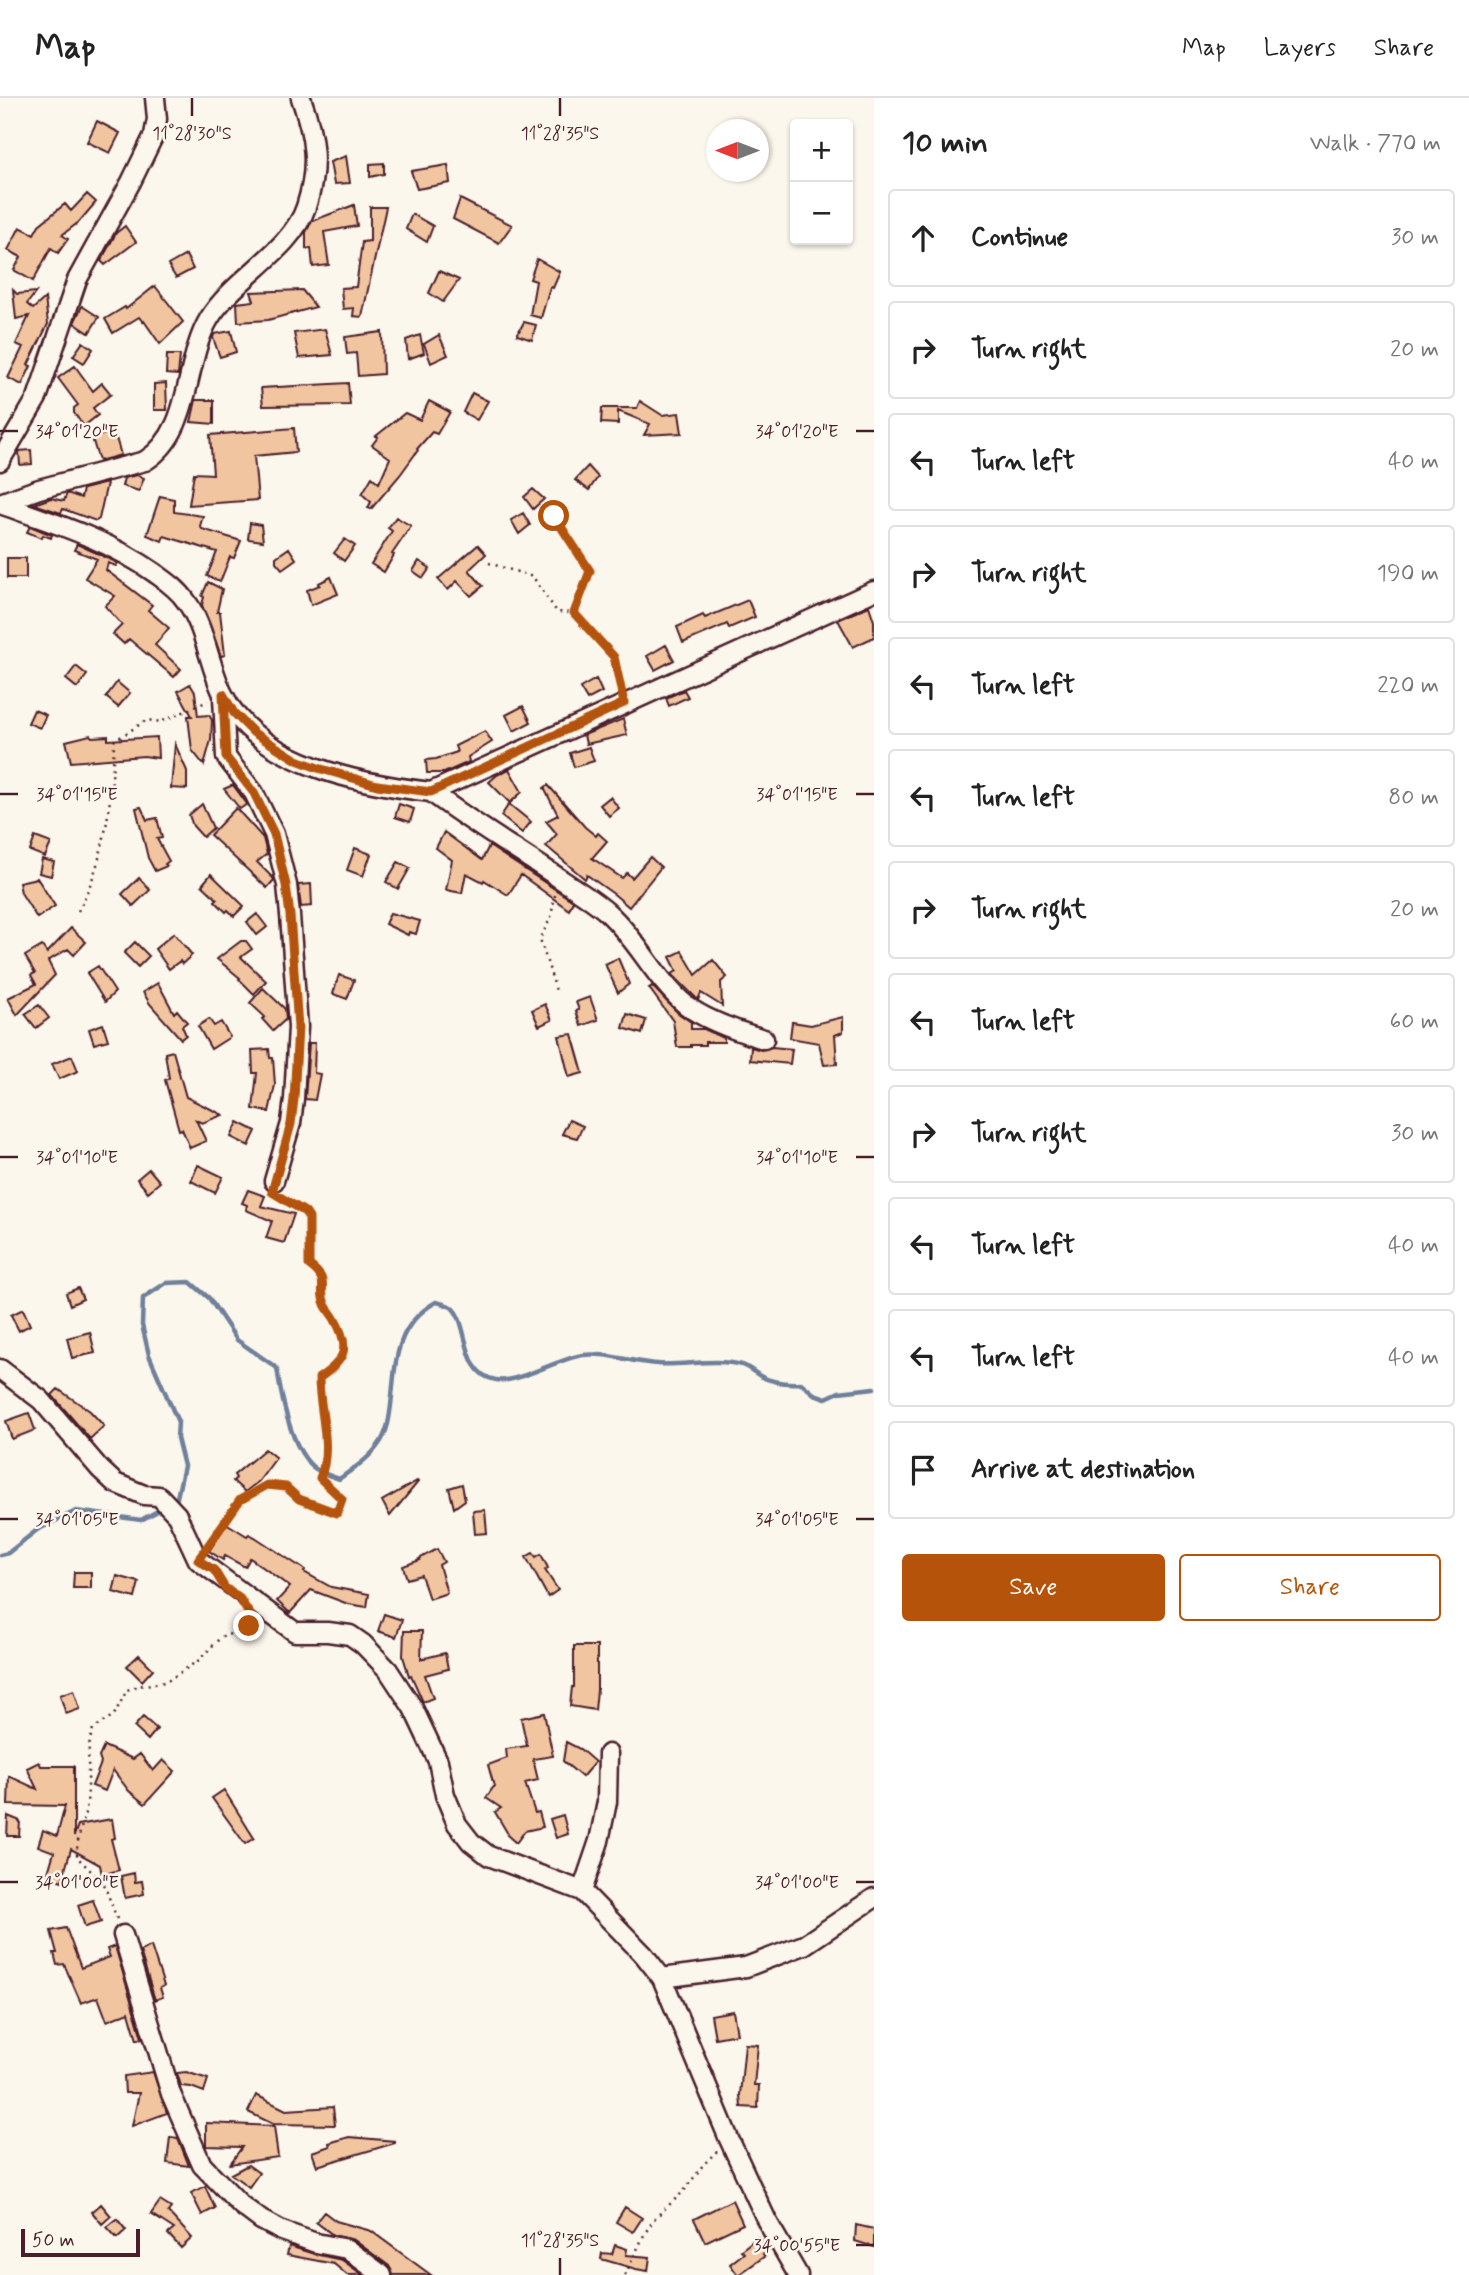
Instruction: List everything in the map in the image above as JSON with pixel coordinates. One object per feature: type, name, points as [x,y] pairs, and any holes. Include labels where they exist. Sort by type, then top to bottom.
[{"type":"street","points":[[0,461],[37,398],[76,280],[154,135],[157,119],[155,98]]},
{"type":"street","points":[[0,504],[40,489],[145,461],[159,453],[171,437],[183,404],[199,340],[208,321],[218,306],[291,233],[305,211],[313,183],[315,149],[312,130],[301,98]]},
{"type":"street","points":[[0,504],[100,540],[141,564],[176,590],[187,601],[194,615],[223,694],[234,713],[254,733],[297,760],[318,768],[377,785],[431,792],[607,912],[687,1006],[728,1027],[764,1039]]},
{"type":"street","points":[[431,792],[874,591]]},
{"type":"street","points":[[223,694],[226,757],[254,793],[274,834],[290,915],[298,1017],[294,1099],[291,1124],[274,1181]]},
{"type":"street","points":[[0,1369],[41,1400],[115,1483],[144,1495],[159,1496],[177,1515],[198,1560],[295,1632],[349,1635],[363,1644],[388,1670],[413,1708],[438,1761],[443,1786],[457,1824],[471,1842],[489,1856],[582,1891],[644,1955],[662,1978],[729,2139],[767,2221],[798,2275]]},
{"type":"street","points":[[582,1891],[599,1842],[607,1802],[608,1754]]},
{"type":"street","points":[[662,1978],[747,1966],[804,1945],[874,1898]]},
{"type":"street","points":[[123,1936],[171,2094],[202,2165],[241,2205],[261,2220],[293,2235],[347,2249],[382,2275]]},
{"type":"path","points":[[554,516],[590,571],[574,613]]},
{"type":"path","points":[[489,564],[533,577],[557,612],[574,613],[614,657],[624,703]]},
{"type":"path","points":[[78,911],[101,855],[113,780],[114,741],[147,720],[161,722],[223,694]]},
{"type":"path","points":[[557,994],[540,939],[551,917],[559,878]]},
{"type":"path","points":[[198,1560],[240,1500],[267,1485],[286,1487],[299,1499],[337,1513],[342,1499],[320,1478],[326,1465],[326,1449],[319,1378],[341,1362],[344,1349],[342,1334],[324,1302],[324,1281],[309,1265],[309,1218],[305,1212],[272,1192],[274,1181]]},
{"type":"path","points":[[123,1936],[104,1884],[77,1857],[76,1842],[88,1799],[87,1752],[93,1729],[114,1715],[127,1690],[166,1682],[178,1675],[208,1653],[221,1637],[226,1634],[236,1635],[240,1629],[249,1626],[252,1622],[250,1615]]},
{"type":"path","points":[[625,2275],[655,2218],[684,2191],[703,2165],[729,2139]]},
{"type":"building","points":[[97,121],[120,133],[110,153],[87,142]]},
{"type":"building","points":[[346,156],[350,183],[334,184],[330,162]]},
{"type":"building","points":[[384,163],[384,174],[370,177],[370,164]]},
{"type":"building","points":[[448,165],[450,183],[417,189],[411,171]]},
{"type":"building","points":[[87,194],[96,202],[79,222],[62,235],[68,239],[58,253],[51,248],[33,281],[14,270],[21,257],[8,250],[20,227],[34,234],[39,225],[65,204],[71,211]]},
{"type":"building","points":[[460,199],[512,225],[499,243],[453,219]]},
{"type":"building","points":[[354,205],[357,226],[324,232],[329,265],[313,267],[311,248],[306,249],[306,232],[312,221]]},
{"type":"building","points":[[370,207],[386,207],[362,317],[353,316],[354,308],[343,309],[341,288],[356,287],[362,242],[370,241]]},
{"type":"building","points":[[412,214],[433,226],[427,242],[406,229]]},
{"type":"building","points":[[125,226],[136,242],[105,265],[101,261],[116,233]]},
{"type":"building","points":[[186,255],[193,269],[176,278],[168,265]]},
{"type":"building","points":[[537,259],[560,272],[553,288],[550,287],[541,318],[530,315],[536,281],[530,279]]},
{"type":"building","points":[[439,271],[459,280],[443,302],[429,293]]},
{"type":"building","points":[[155,286],[183,322],[160,344],[139,317],[113,333],[105,319],[125,307],[126,309]]},
{"type":"building","points":[[13,290],[17,294],[36,292],[27,304],[33,309],[45,298],[48,324],[28,365],[31,366],[22,385],[8,378],[23,347],[16,344],[29,316],[16,319]]},
{"type":"building","points":[[302,290],[316,307],[268,320],[238,322],[237,303],[254,301],[251,292]]},
{"type":"building","points":[[82,306],[99,317],[89,333],[74,323]]},
{"type":"building","points":[[524,322],[536,325],[532,340],[517,335]]},
{"type":"building","points":[[325,329],[332,355],[299,358],[294,333]]},
{"type":"building","points":[[231,331],[236,352],[220,357],[214,334]]},
{"type":"building","points":[[382,332],[383,374],[358,376],[356,353],[347,354],[345,337]]},
{"type":"building","points":[[420,335],[424,353],[408,359],[406,340]]},
{"type":"building","points":[[439,335],[448,355],[431,363],[424,344]]},
{"type":"building","points":[[83,342],[93,349],[84,363],[73,356]]},
{"type":"building","points":[[167,355],[180,355],[178,375],[166,374]]},
{"type":"building","points":[[75,366],[93,391],[102,383],[111,394],[93,408],[98,415],[84,426],[74,413],[74,408],[78,405],[58,378]]},
{"type":"building","points":[[166,383],[167,410],[154,410],[154,384]]},
{"type":"building","points":[[348,383],[350,405],[263,406],[261,388]]},
{"type":"building","points":[[472,393],[488,401],[477,420],[463,412]]},
{"type":"building","points":[[196,400],[214,400],[214,424],[191,422]]},
{"type":"building","points":[[429,401],[450,412],[437,434],[432,432],[400,475],[371,509],[368,508],[371,502],[362,494],[372,477],[379,483],[390,458],[372,445],[378,437],[376,436],[405,413],[420,420]]},
{"type":"building","points":[[640,401],[662,415],[679,413],[682,433],[644,435],[650,424],[618,411],[618,424],[601,423],[602,408],[637,408]]},
{"type":"building","points":[[294,428],[296,452],[254,456],[258,500],[189,505],[194,473],[213,474],[210,435]]},
{"type":"building","points":[[114,431],[121,455],[99,461],[92,438]]},
{"type":"building","points":[[31,450],[32,464],[20,465],[19,451]]},
{"type":"building","points":[[588,466],[598,477],[589,490],[575,480]]},
{"type":"building","points":[[137,475],[144,478],[139,491],[122,486],[124,478]]},
{"type":"building","points":[[107,483],[99,519],[96,521],[63,509],[61,513],[34,504],[51,498],[64,501],[67,493],[81,498],[83,489]]},
{"type":"building","points":[[533,489],[544,499],[533,509],[524,497]]},
{"type":"building","points":[[160,496],[174,499],[174,512],[203,516],[200,526],[202,529],[241,541],[234,558],[230,557],[220,582],[207,576],[217,552],[164,536],[162,541],[147,535]]},
{"type":"building","points":[[523,513],[530,525],[519,534],[511,520]]},
{"type":"building","points":[[396,517],[411,526],[392,554],[394,555],[384,572],[371,564],[392,531],[388,528]]},
{"type":"building","points":[[250,523],[261,525],[263,541],[248,539]]},
{"type":"building","points":[[30,526],[52,535],[51,538],[43,535],[42,538],[27,532]]},
{"type":"building","points":[[345,539],[355,546],[344,561],[334,553]]},
{"type":"building","points":[[77,544],[118,563],[116,566],[108,563],[106,570],[152,605],[148,610],[169,628],[155,645],[181,669],[174,677],[129,639],[124,644],[113,634],[122,625],[105,606],[115,596],[85,578],[97,559],[74,550]]},
{"type":"building","points":[[478,545],[486,554],[469,570],[483,586],[471,596],[457,581],[448,590],[438,579]]},
{"type":"building","points":[[289,548],[296,559],[282,569],[276,562],[276,557]]},
{"type":"building","points":[[7,558],[26,558],[26,578],[7,578]]},
{"type":"building","points":[[419,561],[430,568],[423,578],[413,571]]},
{"type":"building","points":[[331,577],[338,594],[311,605],[307,590]]},
{"type":"building","points":[[208,582],[222,589],[217,612],[220,612],[225,655],[221,656],[202,605],[202,596]]},
{"type":"building","points":[[748,600],[755,617],[729,628],[727,624],[683,643],[677,627]]},
{"type":"building","points":[[869,606],[874,621],[874,637],[853,647],[838,620]]},
{"type":"building","points":[[666,645],[674,660],[655,670],[647,656]]},
{"type":"building","points":[[76,666],[87,675],[77,688],[66,679]]},
{"type":"building","points":[[596,679],[602,692],[587,700],[580,688]]},
{"type":"building","points":[[117,682],[130,693],[118,707],[106,697]]},
{"type":"building","points":[[190,684],[195,692],[198,716],[209,715],[212,720],[211,740],[204,765],[192,750],[188,716],[192,716],[178,691]]},
{"type":"building","points":[[684,690],[688,697],[669,706],[666,698]]},
{"type":"building","points":[[523,706],[531,722],[514,731],[506,715]]},
{"type":"building","points":[[34,710],[46,715],[40,728],[28,723]]},
{"type":"building","points":[[623,719],[627,735],[586,744],[584,735]]},
{"type":"building","points":[[485,731],[492,742],[468,757],[469,762],[444,773],[427,773],[426,760],[457,752],[455,746]]},
{"type":"building","points":[[90,735],[108,736],[108,740],[157,737],[158,758],[144,756],[71,762],[66,741]]},
{"type":"building","points":[[175,744],[187,771],[187,789],[171,788]]},
{"type":"building","points":[[589,747],[594,761],[574,767],[570,753]]},
{"type":"building","points":[[509,769],[522,792],[510,803],[489,782]]},
{"type":"building","points":[[233,785],[247,804],[240,809],[224,789]]},
{"type":"building","points":[[548,785],[585,827],[607,841],[592,858],[622,878],[627,873],[632,878],[650,857],[661,867],[629,907],[587,875],[585,879],[546,846],[557,834],[546,821],[558,815],[544,788]]},
{"type":"building","points":[[610,797],[619,808],[609,816],[600,805]]},
{"type":"building","points":[[202,804],[213,828],[203,837],[193,826],[189,815]]},
{"type":"building","points":[[399,804],[414,809],[410,822],[395,817]]},
{"type":"building","points":[[509,804],[531,822],[522,833],[501,816]]},
{"type":"building","points":[[141,807],[147,820],[157,818],[162,838],[157,839],[169,861],[165,864],[167,866],[155,871],[148,858],[136,808]]},
{"type":"building","points":[[236,808],[263,838],[267,854],[257,862],[274,880],[267,888],[210,835]]},
{"type":"building","points":[[444,832],[482,860],[489,846],[573,901],[569,910],[521,875],[508,895],[484,880],[483,882],[466,873],[462,893],[446,890],[452,860],[436,848]]},
{"type":"building","points":[[35,837],[51,843],[45,857],[30,851]]},
{"type":"building","points":[[355,848],[371,854],[363,876],[347,870]]},
{"type":"building","points":[[42,859],[54,862],[51,876],[39,873]]},
{"type":"building","points":[[398,862],[410,868],[398,889],[386,882]]},
{"type":"building","points":[[211,874],[244,906],[234,916],[228,910],[226,912],[202,885]]},
{"type":"building","points":[[37,878],[55,906],[37,918],[21,893],[19,882]]},
{"type":"building","points":[[139,878],[150,890],[133,906],[122,894]]},
{"type":"building","points":[[311,884],[312,906],[301,907],[298,885]]},
{"type":"building","points":[[390,913],[420,921],[416,934],[409,932],[408,935],[385,924]]},
{"type":"building","points":[[257,914],[267,927],[257,935],[247,922]]},
{"type":"building","points":[[71,928],[86,942],[74,955],[68,949],[48,961],[55,975],[17,1015],[8,998],[36,984],[31,975],[35,973],[25,956],[42,946],[47,953]]},
{"type":"building","points":[[174,933],[192,955],[182,964],[180,961],[169,969],[155,949]]},
{"type":"building","points":[[241,941],[246,941],[252,949],[241,957],[266,981],[254,994],[217,959]]},
{"type":"building","points":[[135,942],[149,956],[138,967],[124,953]]},
{"type":"building","points":[[682,951],[696,975],[713,960],[727,977],[721,982],[722,1006],[701,993],[698,1000],[672,974],[677,971],[670,957]]},
{"type":"building","points":[[618,958],[629,984],[618,993],[605,964]]},
{"type":"building","points":[[98,966],[115,992],[105,1002],[87,973]]},
{"type":"building","points":[[339,975],[354,980],[347,999],[333,994]]},
{"type":"building","points":[[158,983],[174,1013],[177,1010],[187,1022],[182,1026],[186,1035],[181,1039],[150,1004],[143,992]]},
{"type":"building","points":[[652,986],[678,1013],[691,1022],[691,1029],[704,1029],[724,1038],[724,1042],[677,1047],[673,1021],[649,988]]},
{"type":"building","points":[[263,988],[285,1009],[286,1019],[273,1031],[262,1019],[265,1017],[250,1003]]},
{"type":"building","points":[[590,997],[598,1020],[581,1026],[576,1002]]},
{"type":"building","points":[[545,1004],[552,1020],[539,1026],[532,1010]]},
{"type":"building","points":[[39,1005],[49,1018],[36,1028],[25,1014]]},
{"type":"building","points":[[627,1014],[646,1020],[642,1034],[623,1028]]},
{"type":"building","points":[[843,1017],[843,1032],[835,1035],[837,1064],[824,1065],[819,1043],[790,1038],[792,1022],[811,1025]]},
{"type":"building","points":[[209,1019],[214,1026],[221,1022],[230,1037],[211,1049],[198,1026]]},
{"type":"building","points":[[103,1024],[108,1040],[94,1044],[89,1029]]},
{"type":"building","points":[[572,1034],[583,1073],[569,1077],[559,1036]]},
{"type":"building","points":[[309,1043],[315,1043],[314,1073],[320,1074],[315,1100],[305,1099]]},
{"type":"building","points":[[751,1047],[761,1050],[772,1047],[792,1049],[790,1064],[750,1060]]},
{"type":"building","points":[[269,1049],[270,1058],[273,1058],[275,1085],[269,1112],[253,1109],[257,1073],[253,1073],[252,1050]]},
{"type":"building","points":[[173,1051],[186,1097],[223,1115],[202,1123],[196,1120],[206,1141],[190,1148],[182,1129],[179,1130],[165,1080],[169,1078],[165,1053]]},
{"type":"building","points":[[72,1056],[78,1071],[59,1079],[52,1064]]},
{"type":"building","points":[[569,1120],[583,1126],[577,1138],[562,1134]]},
{"type":"building","points":[[238,1122],[256,1131],[249,1146],[231,1137]]},
{"type":"building","points":[[198,1165],[223,1177],[215,1193],[191,1181]]},
{"type":"building","points":[[149,1169],[160,1182],[148,1192],[137,1179]]},
{"type":"building","points":[[248,1190],[265,1196],[261,1206],[294,1214],[284,1243],[266,1238],[272,1221],[246,1210],[247,1205],[242,1203]]},
{"type":"building","points":[[78,1288],[83,1299],[70,1305],[66,1293]]},
{"type":"building","points":[[23,1309],[30,1325],[19,1331],[11,1315]]},
{"type":"building","points":[[90,1332],[95,1353],[72,1358],[67,1338]]},
{"type":"building","points":[[58,1389],[90,1411],[104,1426],[90,1439],[52,1395]]},
{"type":"building","points":[[29,1413],[35,1430],[12,1439],[6,1421]]},
{"type":"building","points":[[265,1449],[276,1458],[259,1481],[245,1492],[233,1481],[236,1478],[234,1475]]},
{"type":"building","points":[[418,1482],[390,1516],[382,1501]]},
{"type":"building","points":[[462,1484],[465,1500],[454,1508],[449,1488]]},
{"type":"building","points":[[485,1510],[487,1533],[475,1534],[473,1511]]},
{"type":"building","points":[[226,1523],[247,1536],[249,1534],[255,1537],[305,1570],[304,1572],[331,1587],[369,1594],[367,1607],[348,1604],[311,1590],[290,1613],[277,1601],[290,1587],[250,1558],[245,1567],[225,1556],[223,1560],[209,1551]]},
{"type":"building","points":[[437,1549],[444,1562],[439,1565],[447,1593],[429,1599],[421,1575],[407,1579],[403,1566],[420,1560]]},
{"type":"building","points":[[533,1553],[536,1557],[541,1554],[548,1568],[545,1570],[558,1590],[548,1597],[526,1557]]},
{"type":"building","points":[[74,1572],[91,1572],[91,1588],[73,1588]]},
{"type":"building","points":[[117,1576],[139,1582],[135,1598],[113,1592]]},
{"type":"building","points":[[384,1614],[402,1620],[396,1637],[378,1631]]},
{"type":"building","points":[[404,1631],[422,1631],[421,1659],[445,1653],[448,1669],[425,1675],[433,1698],[423,1702],[411,1675],[409,1676],[403,1656]]},
{"type":"building","points":[[574,1646],[597,1646],[595,1710],[570,1706],[574,1687]]},
{"type":"building","points":[[139,1655],[153,1669],[142,1681],[127,1666]]},
{"type":"building","points":[[74,1690],[80,1709],[66,1714],[60,1695]]},
{"type":"building","points":[[544,1713],[553,1756],[533,1759],[538,1780],[525,1783],[535,1813],[539,1812],[543,1827],[525,1831],[516,1843],[507,1835],[495,1812],[501,1808],[486,1798],[494,1786],[488,1765],[507,1758],[506,1749],[527,1746],[521,1718]]},
{"type":"building","points":[[143,1717],[157,1729],[148,1740],[134,1727]]},
{"type":"building","points":[[566,1742],[580,1749],[595,1762],[582,1777],[563,1761]]},
{"type":"building","points":[[104,1746],[133,1759],[140,1754],[153,1771],[163,1760],[175,1771],[145,1804],[129,1791],[113,1770],[105,1791],[92,1786]]},
{"type":"building","points":[[39,1762],[41,1766],[74,1766],[74,1836],[78,1825],[112,1819],[115,1838],[111,1839],[119,1870],[102,1875],[100,1865],[71,1849],[62,1881],[47,1876],[54,1852],[38,1846],[43,1830],[57,1836],[65,1806],[8,1805],[9,1776],[37,1789],[27,1768]]},
{"type":"building","points":[[224,1790],[254,1838],[245,1844],[212,1798]]},
{"type":"building","points":[[563,1815],[568,1834],[556,1838],[550,1819]]},
{"type":"building","points":[[8,1816],[20,1821],[19,1836],[7,1836]]},
{"type":"building","points":[[134,1873],[135,1882],[142,1881],[144,1894],[125,1898],[121,1876]]},
{"type":"building","points":[[93,1900],[101,1922],[85,1927],[78,1905]]},
{"type":"building","points":[[66,1928],[81,1968],[110,1957],[107,1949],[115,1946],[142,2038],[137,2040],[129,2012],[107,2021],[98,1997],[81,2003],[64,1964],[57,1965],[54,1953],[57,1953],[51,1931]]},
{"type":"building","points":[[151,1946],[164,1986],[160,1988],[163,1997],[155,2000],[140,1951]]},
{"type":"building","points":[[733,2011],[737,2034],[715,2038],[711,2015]]},
{"type":"building","points":[[745,2044],[758,2045],[754,2085],[759,2085],[758,2108],[741,2107]]},
{"type":"building","points":[[153,2072],[167,2113],[132,2126],[139,2093],[125,2093],[124,2076]]},
{"type":"building","points":[[186,2072],[208,2079],[204,2092],[181,2086],[177,2073]]},
{"type":"building","points":[[256,2095],[286,2110],[333,2107],[335,2125],[273,2124],[248,2112]]},
{"type":"building","points":[[206,2123],[274,2126],[278,2157],[230,2164],[242,2147],[206,2146]]},
{"type":"building","points":[[170,2137],[178,2138],[189,2166],[167,2163]]},
{"type":"building","points":[[349,2137],[395,2143],[317,2166],[312,2152]]},
{"type":"building","points":[[248,2165],[259,2173],[249,2187],[231,2174]]},
{"type":"building","points":[[205,2186],[215,2208],[202,2215],[191,2193]]},
{"type":"building","points":[[732,2200],[743,2224],[705,2242],[694,2219]]},
{"type":"building","points":[[160,2201],[171,2208],[168,2212],[192,2238],[181,2248],[168,2234],[174,2229],[151,2214]]},
{"type":"building","points":[[101,2204],[111,2216],[102,2224],[92,2212]]},
{"type":"building","points":[[625,2207],[642,2218],[633,2232],[616,2222]]},
{"type":"building","points":[[324,2212],[336,2221],[371,2231],[431,2275],[393,2275],[389,2266],[354,2240],[333,2235],[316,2222]]},
{"type":"building","points":[[117,2219],[126,2230],[117,2238],[107,2227]]},
{"type":"building","points":[[856,2225],[874,2229],[874,2247],[855,2241]]},
{"type":"building","points":[[758,2237],[768,2250],[763,2254],[765,2256],[738,2275],[730,2264],[744,2253],[741,2250]]},
{"type":"building","points":[[615,2245],[627,2249],[626,2255],[650,2257],[648,2271],[601,2259],[602,2253],[612,2254]]},
{"type":"building","points":[[289,2246],[342,2260],[363,2275],[347,2275],[334,2264],[287,2255]]},
{"type":"waterway","points":[[173,1504],[176,1502],[184,1466],[177,1438],[178,1422],[149,1355],[142,1325],[143,1298],[166,1283],[190,1282],[209,1298],[237,1340],[277,1368],[284,1407],[293,1435],[305,1458],[322,1473],[339,1479],[373,1452],[381,1441],[388,1423],[401,1342],[414,1320],[436,1302],[450,1306],[457,1314],[476,1368],[485,1376],[496,1380],[515,1378],[573,1357],[592,1354],[657,1364],[731,1363],[744,1366],[770,1380],[801,1383],[814,1394],[826,1398],[839,1392],[874,1388]]},
{"type":"waterway","points":[[0,1555],[8,1553],[37,1530],[76,1511],[141,1520],[165,1507]]},
{"type":"route","points":[[249,1626],[252,1622],[250,1615],[240,1599],[225,1588],[214,1570],[198,1560],[240,1500],[267,1485],[286,1487],[299,1499],[337,1513],[342,1499],[320,1478],[326,1465],[326,1449],[319,1378],[341,1362],[344,1349],[342,1334],[324,1302],[324,1281],[309,1265],[309,1218],[293,1203],[272,1192],[291,1124],[294,1099],[298,1027],[290,915],[283,867],[274,834],[254,793],[226,757],[223,694],[234,713],[254,733],[297,760],[377,785],[431,792],[624,703],[614,657],[574,613],[590,571],[554,516]]}]
